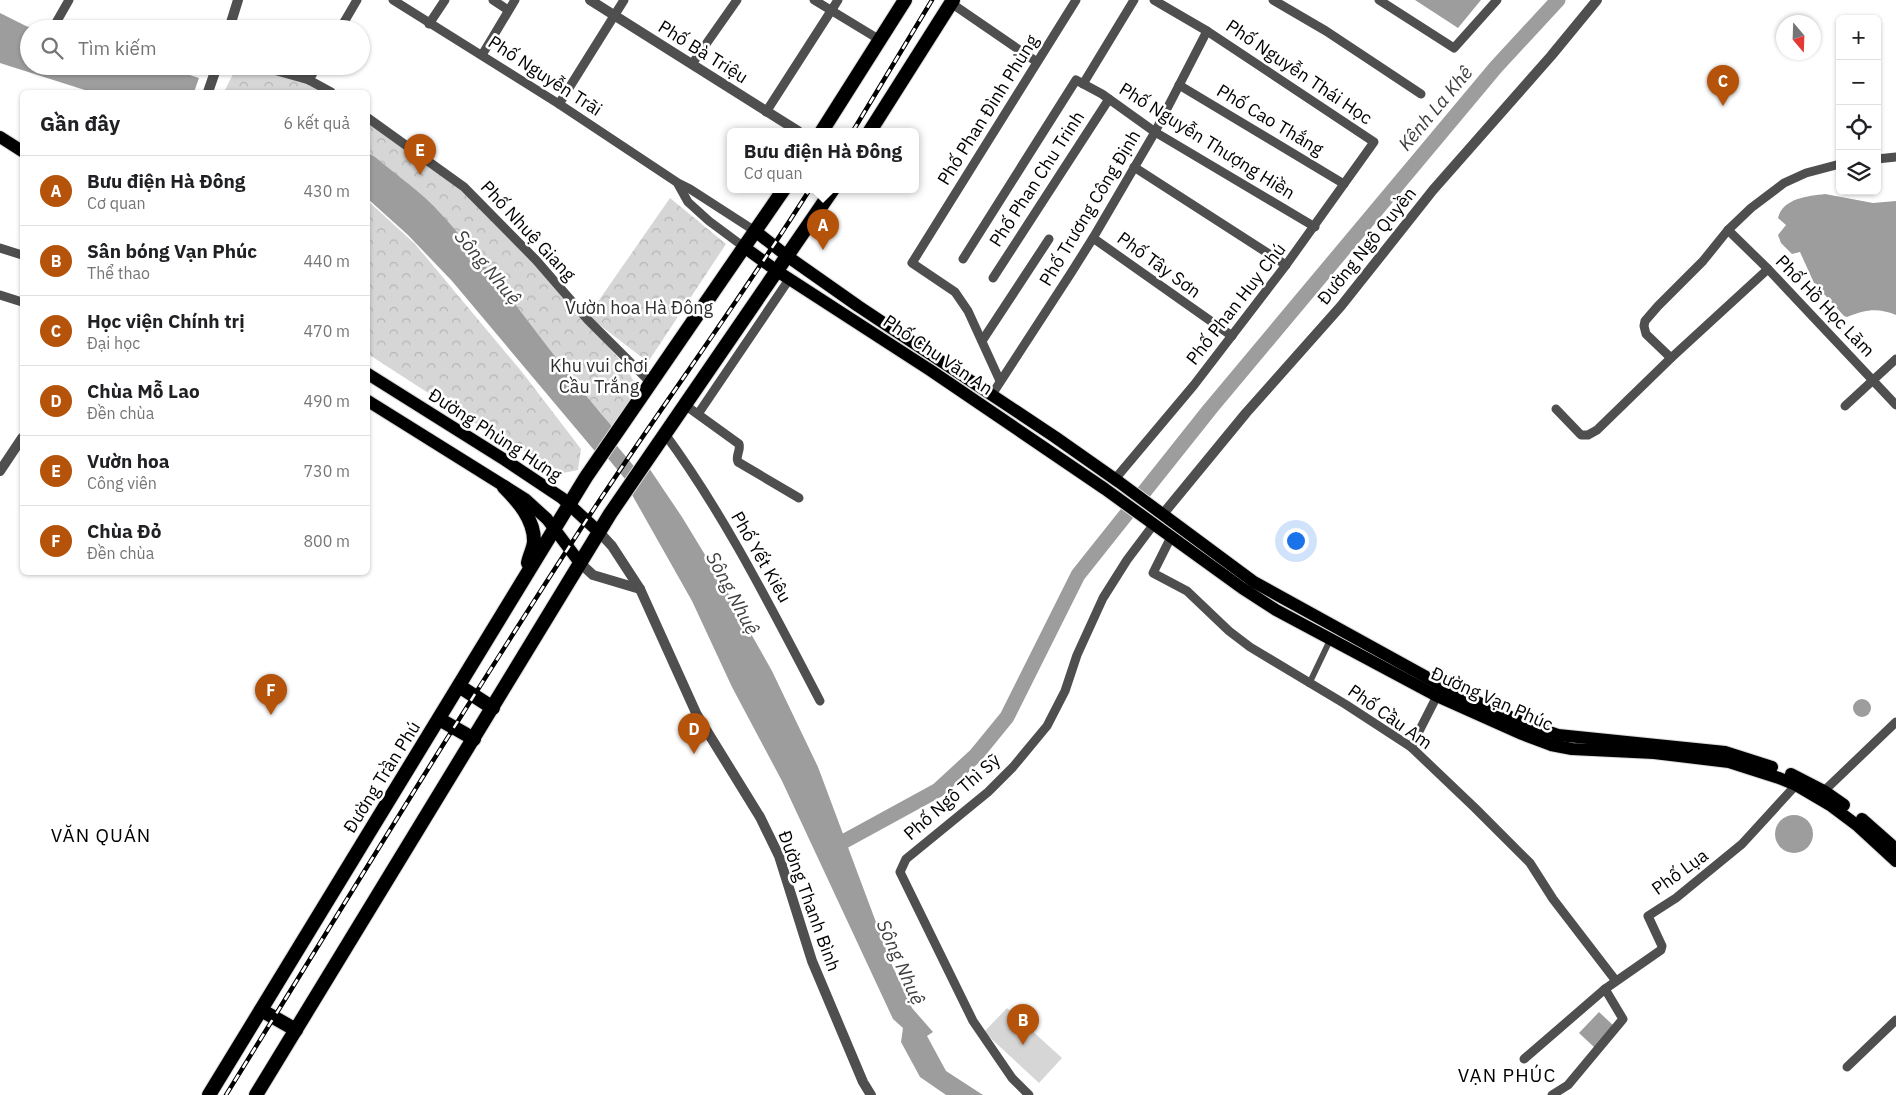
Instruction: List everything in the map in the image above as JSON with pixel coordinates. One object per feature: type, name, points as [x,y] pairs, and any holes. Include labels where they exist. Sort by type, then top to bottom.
[{"type":"highway","points":[[824,128],[905,0]]},
{"type":"highway","points":[[872,128],[950,1]]},
{"type":"highway","name":"Đường Trần Phú","points":[[209,1095],[586,477],[651,383],[751,229],[781,193]]},
{"type":"highway","points":[[256,1095],[610,514],[830,193]]},
{"type":"highway","points":[[504,487],[522,505],[533,532],[534,542],[529,558],[527,575]]},
{"type":"highway","points":[[459,686],[493,708]]},
{"type":"highway","points":[[439,719],[474,739]]},
{"type":"highway","points":[[261,1010],[296,1030]]},
{"type":"main road","points":[[0,137],[20,150]]},
{"type":"main road","name":"Phố Chu Văn An","points":[[751,229],[799,265],[991,396],[1070,447],[1161,512]]},
{"type":"main road","name":"Phố Chu Văn An","points":[[741,244],[777,271],[930,370],[1152,523]]},
{"type":"main road","points":[[790,278],[799,265]]},
{"type":"main road","points":[[930,370],[938,359]]},
{"type":"main road","name":"Đường Phùng Hưng","points":[[370,375],[562,498],[599,532]]},
{"type":"main road","points":[[370,402],[525,499],[547,519],[580,563]]},
{"type":"main road","points":[[1060,460],[1067,459],[1070,456],[1070,447]]},
{"type":"main road","points":[[1108,492],[1105,481],[1109,479],[1117,480]]},
{"type":"main road","name":"Đường Vạn Phúc","points":[[1161,512],[1276,610],[1328,644],[1437,696],[1558,735],[1729,762],[1796,785],[1896,849]]},
{"type":"main road","name":"Đường Vạn Phúc","points":[[1152,523],[1171,537],[1225,568],[1254,582],[1491,714]]},
{"type":"main road","name":"Đường Vạn Phúc","points":[[1654,749],[1725,752],[1792,775],[1824,790],[1860,816],[1896,861]]},
{"type":"street","points":[[58,20],[69,0]]},
{"type":"street","points":[[232,20],[238,0]]},
{"type":"street","points":[[345,20],[357,0]]},
{"type":"street","name":"Phố Nguyễn Trãi","points":[[393,0],[559,104],[751,229]]},
{"type":"street","points":[[429,24],[445,0]]},
{"type":"street","points":[[493,0],[508,10]]},
{"type":"street","points":[[482,55],[515,0]]},
{"type":"street","name":"Phố Bà Triệu","points":[[590,0],[793,128]]},
{"type":"street","points":[[559,104],[624,0]]},
{"type":"street","points":[[692,64],[737,0]]},
{"type":"street","points":[[814,0],[880,40]]},
{"type":"street","points":[[766,112],[838,0]]},
{"type":"street","name":"Phố Phan Đình Phùng","points":[[982,341],[968,311],[955,292],[912,263],[1076,0]]},
{"type":"street","points":[[962,259],[1076,80],[1082,84],[1134,0]]},
{"type":"street","name":"Phố Nguyễn Thái Học","points":[[1154,0],[1207,31],[1374,142]]},
{"type":"street","points":[[1273,0],[1421,94]]},
{"type":"street","points":[[1379,0],[1454,48],[1497,0]]},
{"type":"street","name":"Đường Ngô Quyền","points":[[1161,512],[1341,306],[1434,190],[1551,56],[1597,0]]},
{"type":"street","points":[[950,1],[1037,62]]},
{"type":"street","name":"Phố Trương Công Định","points":[[991,396],[1093,238],[1155,132],[1207,31]]},
{"type":"street","points":[[209,90],[213,75]]},
{"type":"street","points":[[289,75],[309,80],[326,90]]},
{"type":"street","points":[[309,80],[312,75]]},
{"type":"street","name":"Phố Nguyễn Thượng Hiền","points":[[1082,84],[1109,99],[1155,132],[1315,227]]},
{"type":"street","name":"Phố Cao Thắng","points":[[1179,84],[1344,184]]},
{"type":"street","name":"Phố Phan Chu Trinh","points":[[993,278],[1109,99]]},
{"type":"street","name":"Phố Nhuệ Giang","points":[[370,119],[464,187],[536,260],[588,320],[651,383]]},
{"type":"street","name":"Phố Phan Huy Chú","points":[[1117,480],[1194,385],[1315,227],[1374,142]]},
{"type":"street","points":[[1881,159],[1896,157]]},
{"type":"street","points":[[1671,358],[1646,334],[1645,321],[1704,261],[1728,230],[1751,208],[1784,183],[1836,165]]},
{"type":"street","points":[[1134,167],[1286,265]]},
{"type":"street","name":"Phố Nguyễn Trãi","points":[[678,183],[688,202],[709,221],[741,244]]},
{"type":"street","name":"Phố Hồ Học Lãm","points":[[1728,230],[1768,269],[1896,405]]},
{"type":"street","name":"Phố Tây Sơn","points":[[1093,238],[1232,336]]},
{"type":"street","points":[[1000,381],[982,341],[1049,239]]},
{"type":"street","points":[[0,248],[20,254]]},
{"type":"street","points":[[1556,409],[1581,435],[1588,435],[1597,430],[1671,358],[1768,269]]},
{"type":"street","points":[[698,414],[790,278]]},
{"type":"street","points":[[0,295],[20,301]]},
{"type":"street","points":[[1845,406],[1896,359]]},
{"type":"street","points":[[685,405],[739,444],[738,462],[798,498]]},
{"type":"street","name":"Phố Yết Kiêu","points":[[662,439],[696,478],[761,586],[820,701]]},
{"type":"street","points":[[0,471],[20,441]]},
{"type":"street","name":"Phố Ngô Thì Sỹ","points":[[1029,1095],[1012,1078],[973,1021],[900,872],[906,859],[988,792],[1013,767],[1047,726],[1064,692],[1077,655],[1103,598],[1152,523]]},
{"type":"street","name":"Đường Thanh Bình","points":[[599,532],[612,546],[640,589],[697,715],[760,817],[779,856],[812,961],[863,1082],[871,1095]]},
{"type":"street","name":"Phố Cầu Am","points":[[1171,537],[1154,573],[1188,591],[1229,631],[1250,647],[1310,682],[1411,747],[1530,863],[1553,899],[1616,981]]},
{"type":"street","points":[[580,563],[593,575],[640,589]]},
{"type":"street","points":[[1310,682],[1328,644]]},
{"type":"street","points":[[1411,747],[1437,696]]},
{"type":"street","points":[[1824,790],[1896,722]]},
{"type":"street","name":"Phố Lụa","points":[[1524,1059],[1616,981],[1662,949],[1648,916],[1676,898],[1742,844],[1796,785]]},
{"type":"street","points":[[1552,1095],[1568,1085],[1623,1019],[1606,989]]},
{"type":"street","points":[[1847,1067],[1896,1020]]},
{"type":"green space","points":[[232,75],[284,75],[307,82],[324,90],[225,90]]},
{"type":"green space","name":"Khu vui chơi Cầu Trắng","points":[[370,121],[463,188],[535,261],[626,367],[636,389],[631,406],[620,420],[610,426],[579,393],[467,245],[423,197],[370,156]]},
{"type":"green space","name":"Vườn hoa Hà Đông","points":[[670,198],[726,244],[648,362],[588,316]]},
{"type":"green space","points":[[370,203],[415,244],[522,372],[581,449],[578,470],[563,473],[473,422],[370,355]]},
{"type":"green space","points":[[1007,1008],[1062,1058],[1039,1083],[984,1032]]},
{"type":"shaded area","points":[[1415,0],[1481,0],[1458,28]]},
{"type":"shaded area","points":[[0,13],[20,23],[20,69],[0,63]]},
{"type":"shaded area","points":[[38,75],[190,75],[199,78],[195,90],[85,90]]},
{"type":"shaded area","points":[[370,154],[418,191],[434,206],[486,267],[571,377],[616,431],[599,456],[452,281],[408,235],[370,201]]},
{"type":"shaded area","points":[[1825,194],[1873,203],[1896,201],[1896,315],[1871,310],[1847,317],[1844,316],[1814,283],[1800,252],[1792,254],[1781,243],[1778,235],[1786,225],[1778,218],[1785,206],[1797,199]]},
{"type":"shaded area","points":[[649,468],[682,517],[724,586],[772,671],[818,767],[892,965],[912,1008],[933,1032],[927,1036],[946,1071],[983,1095],[946,1095],[920,1077],[901,1042],[903,1028],[893,1019],[782,781],[732,687],[692,601],[631,493]]},
{"type":"shaded area","points":[[1862,699],[1868,702],[1871,708],[1868,714],[1862,717],[1856,714],[1853,708],[1856,702]]},
{"type":"shaded area","points":[[1794,815],[1807,821],[1813,834],[1807,847],[1794,853],[1781,847],[1775,834],[1781,821]]},
{"type":"shaded area","points":[[1599,1012],[1615,1027],[1595,1048],[1579,1033]]},
{"type":"waterway","name":"Kênh La Khê","points":[[830,849],[938,790],[976,755],[1007,717],[1078,575],[1210,409],[1496,67],[1558,0]]},
{"type":"waterway","name":"Sông Nhuệ","points":[[600,437],[643,489]]},
{"type":"railway","points":[[855,128],[932,0]]},
{"type":"railway","points":[[226,1095],[535,600],[608,487],[754,275],[807,193]]},
{"type":"place","name":"Học viện Chính trị","points":[[1723,106]]},
{"type":"place","name":"Vườn hoa","points":[[420,175]]},
{"type":"place","name":"Bưu điện Hà Đông","points":[[823,250]]},
{"type":"place","name":"Chùa Đỏ","points":[[271,715]]},
{"type":"place","name":"Chùa Mỗ Lao","points":[[694,754]]},
{"type":"place","name":"Sân bóng Vạn Phúc","points":[[1023,1045]]},
{"type":"district","name":"VĂN QUÁN","points":[[101,835]]},
{"type":"district","name":"VẠN PHÚC","points":[[1507,1075]]}]
